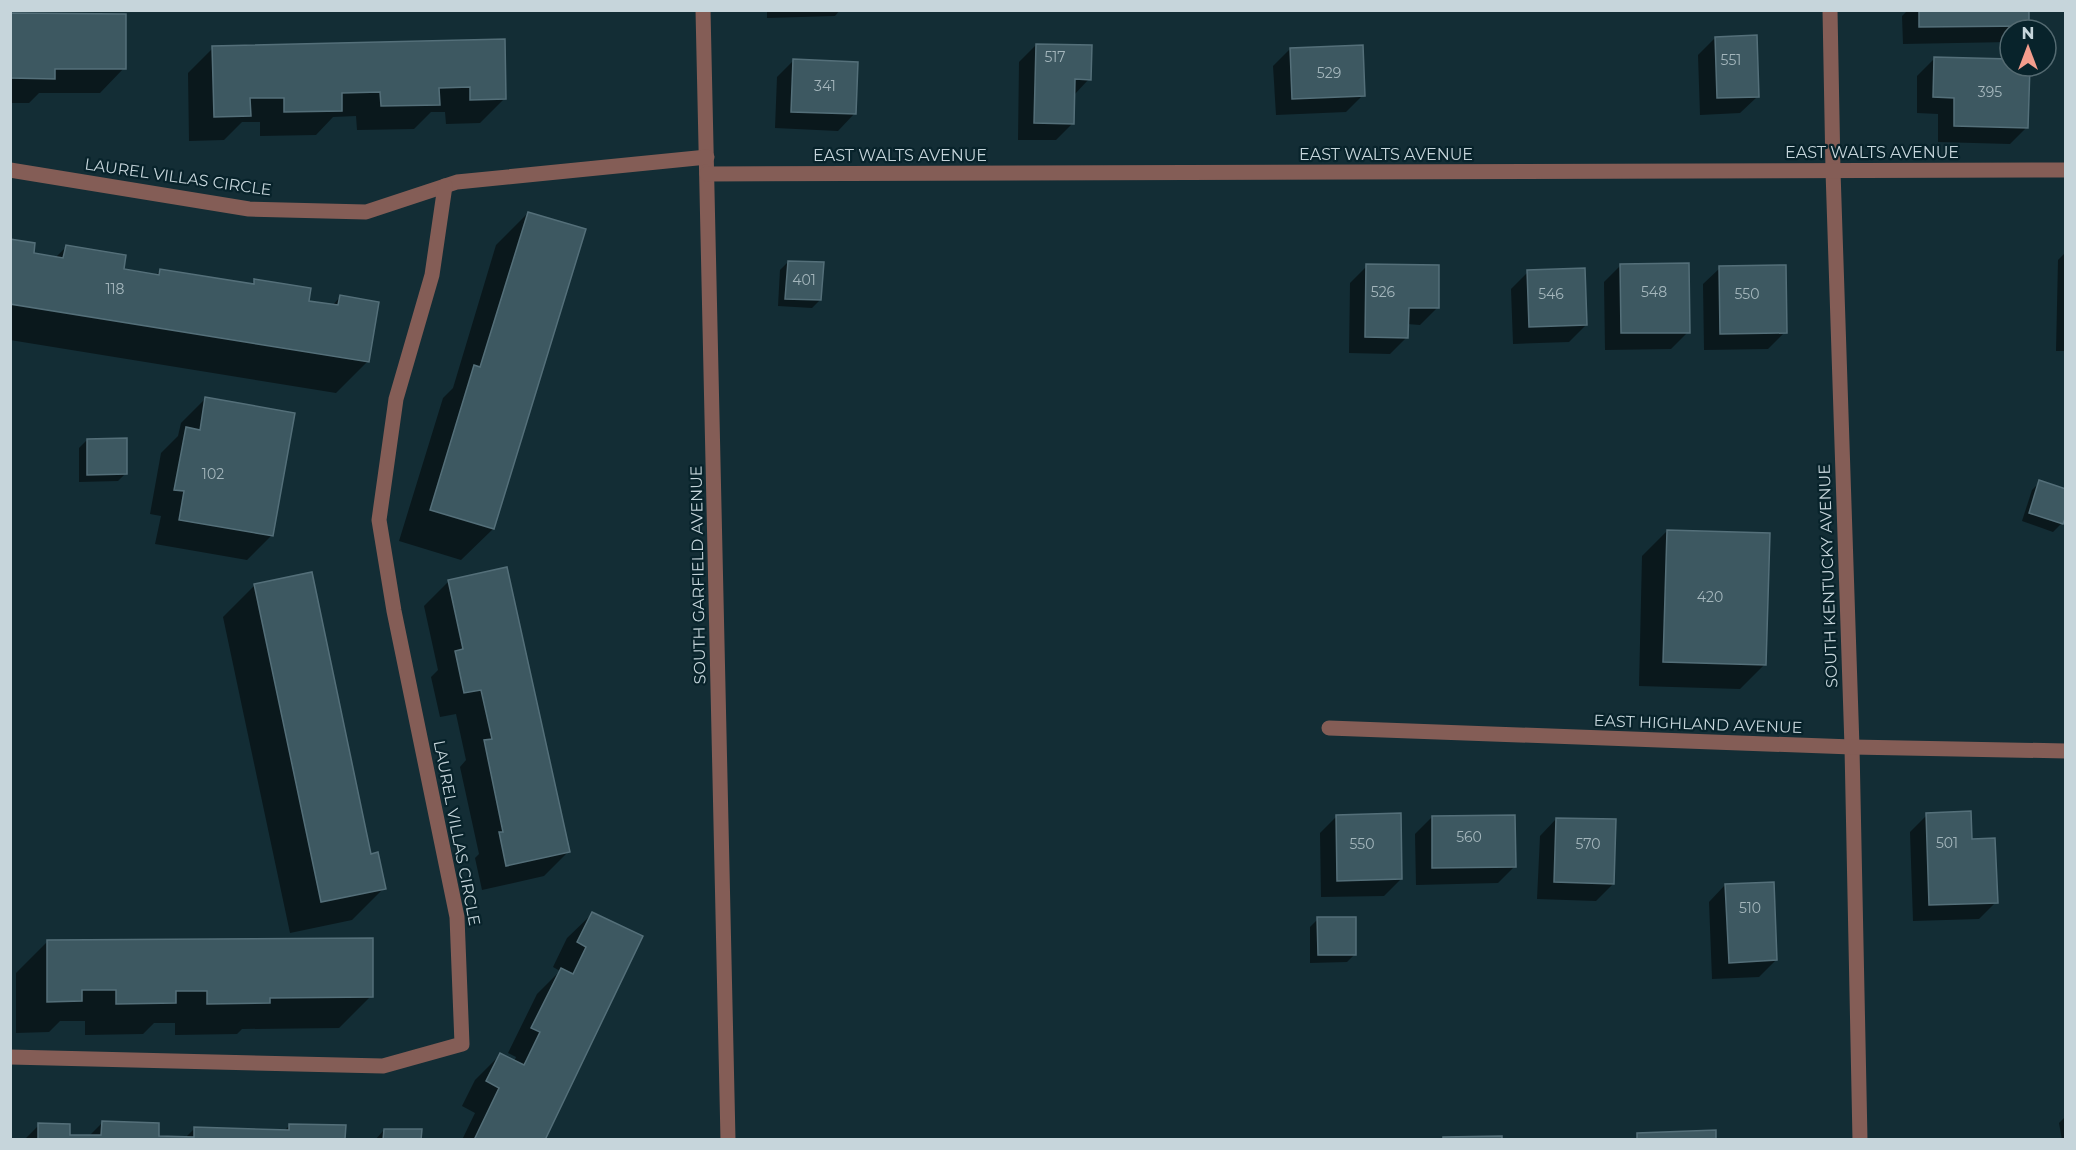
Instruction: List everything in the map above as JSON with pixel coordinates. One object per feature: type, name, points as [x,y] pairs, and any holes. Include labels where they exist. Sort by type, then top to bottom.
[{"type":"street","name":"SOUTH GARFIELD AVENUE","points":[[703,10],[728,1140]]},
{"type":"street","name":"SOUTH KENTUCKY AVENUE","points":[[1830,10],[1833,171],[1852,747],[1860,1140]]},
{"type":"street","name":"LAUREL VILLAS CIRCLE","points":[[10,170],[249,208],[366,212],[457,182],[707,157]]},
{"type":"street","name":"EAST WALTS AVENUE","points":[[707,174],[2066,170]]},
{"type":"street","name":"LAUREL VILLAS CIRCLE","points":[[10,1057],[383,1065],[462,1044],[457,917],[394,611],[379,519],[396,399],[432,275],[445,186]]},
{"type":"street","name":"EAST HIGHLAND AVENUE","points":[[1329,728],[1852,747],[2066,751]]},
{"type":"building","points":[[1919,10],[2029,10],[2029,18],[1998,18],[1998,26],[1919,27]]},
{"type":"building","points":[[10,13],[126,14],[126,69],[55,69],[55,79],[10,78]]},
{"type":"building","points":[[1757,35],[1759,97],[1717,98],[1715,37]]},
{"type":"building","points":[[505,39],[506,99],[470,100],[470,87],[439,88],[440,105],[381,106],[380,92],[342,93],[342,111],[284,112],[284,98],[250,98],[251,116],[214,117],[212,46]]},
{"type":"building","points":[[1036,44],[1092,45],[1091,80],[1075,79],[1074,124],[1034,123]]},
{"type":"building","points":[[1363,45],[1365,96],[1292,99],[1290,48]]},
{"type":"building","points":[[1934,57],[1998,59],[1998,78],[2030,78],[2028,128],[1954,126],[1954,98],[1933,97]]},
{"type":"building","points":[[793,59],[858,62],[856,114],[791,112]]},
{"type":"building","points":[[528,212],[586,229],[494,529],[430,510],[474,365],[480,367]]},
{"type":"building","points":[[10,239],[35,243],[34,253],[63,258],[66,245],[126,255],[124,269],[159,275],[160,269],[254,284],[254,279],[311,288],[309,301],[338,305],[340,295],[379,302],[369,362],[10,304]]},
{"type":"building","points":[[788,261],[824,262],[821,300],[785,299]]},
{"type":"building","points":[[1689,263],[1690,333],[1621,333],[1620,264]]},
{"type":"building","points":[[1366,264],[1439,265],[1439,308],[1409,308],[1408,338],[1365,337]]},
{"type":"building","points":[[1786,265],[1787,333],[1720,334],[1719,266]]},
{"type":"building","points":[[1585,268],[1587,325],[1529,327],[1527,270]]},
{"type":"building","points":[[205,397],[295,413],[273,536],[179,520],[184,491],[174,490],[186,427],[200,430]]},
{"type":"building","points":[[127,438],[127,474],[87,475],[87,439]]},
{"type":"building","points":[[2039,480],[2066,489],[2066,516],[2063,524],[2029,513]]},
{"type":"building","points":[[1667,530],[1770,533],[1766,665],[1663,662]]},
{"type":"building","points":[[507,567],[570,852],[506,866],[499,832],[503,832],[484,740],[492,739],[481,690],[464,693],[455,651],[463,649],[448,580]]},
{"type":"building","points":[[312,572],[371,854],[378,852],[386,889],[321,902],[254,584]]},
{"type":"building","points":[[1971,811],[1972,839],[1995,838],[1998,903],[1929,905],[1926,813]]},
{"type":"building","points":[[1401,813],[1402,879],[1337,881],[1336,815]]},
{"type":"building","points":[[1515,815],[1516,867],[1432,868],[1432,816]]},
{"type":"building","points":[[1556,818],[1616,819],[1614,884],[1554,882]]},
{"type":"building","points":[[1774,882],[1777,960],[1729,963],[1725,884]]},
{"type":"building","points":[[592,912],[643,936],[545,1140],[474,1140],[499,1088],[486,1081],[500,1053],[524,1065],[540,1032],[531,1028],[561,968],[573,974],[586,947],[577,942]]},
{"type":"building","points":[[1317,917],[1356,917],[1356,955],[1318,955]]},
{"type":"building","points":[[373,938],[373,997],[270,998],[270,1003],[207,1004],[207,991],[176,991],[176,1003],[116,1004],[116,990],[82,990],[82,1001],[47,1002],[47,940]]},
{"type":"building","points":[[102,1121],[159,1123],[159,1136],[194,1137],[194,1127],[289,1130],[289,1124],[346,1125],[345,1139],[378,1140],[38,1140],[38,1123],[70,1124],[70,1135],[101,1135]]},
{"type":"building","points":[[384,1129],[422,1129],[421,1140],[383,1140]]},
{"type":"building","points":[[1716,1130],[1716,1140],[1637,1140],[1637,1133]]},
{"type":"building","points":[[1502,1136],[1502,1140],[1443,1140],[1443,1137]]}]
